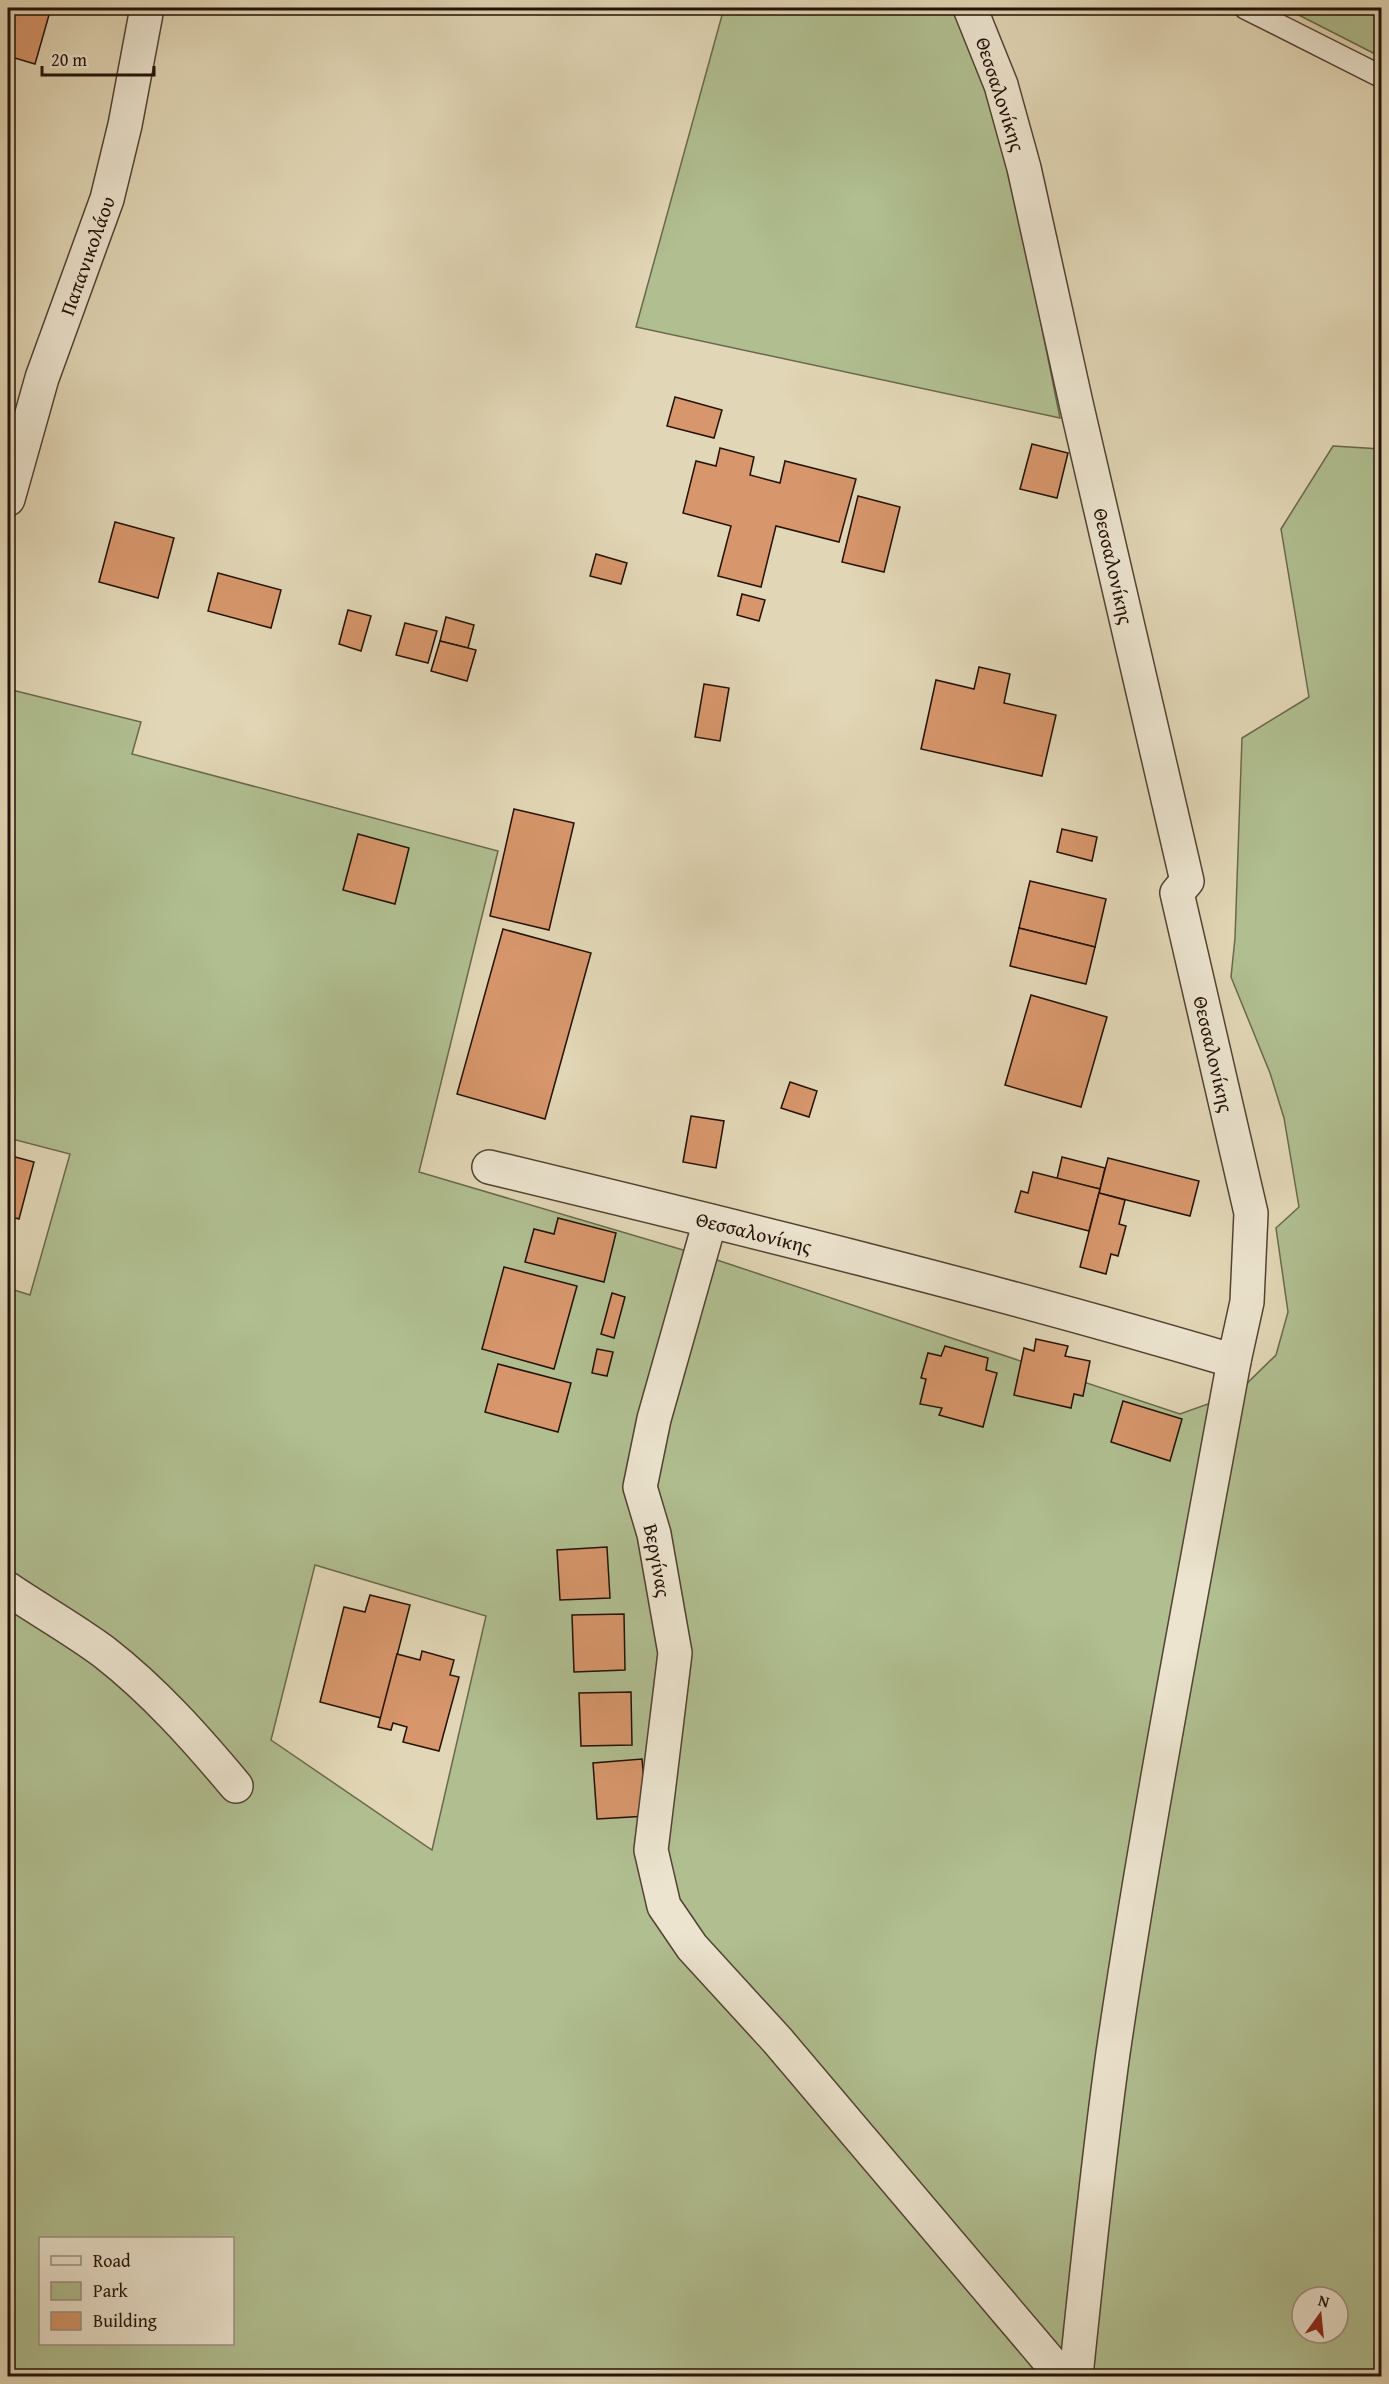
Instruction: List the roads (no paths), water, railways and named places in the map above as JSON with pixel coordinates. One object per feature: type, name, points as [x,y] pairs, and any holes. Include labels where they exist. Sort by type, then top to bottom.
[{"type":"street","name":"Παπανικολάου","points":[[8,499],[42,378],[107,199],[125,125],[147,8]]},
{"type":"street","name":"Θεσσαλονίκης","points":[[489,1167],[1071,1314],[1234,1361],[1247,1302],[1251,1213],[1177,893],[1187,881],[1024,168],[1001,85],[970,8]]},
{"type":"street","name":"Βεργίνας","points":[[710,1221],[654,1419],[640,1487],[654,1534],[675,1653],[651,1850],[664,1906],[692,1947],[786,2050],[1062,2376]]},
{"type":"street","points":[[1076,2376],[1093,2214],[1118,2021],[1147,1839],[1234,1361]]},
{"type":"street","points":[[8,1589],[103,1651],[155,1695],[236,1786]]},
{"type":"lane","points":[[1245,8],[1382,77]]}]
